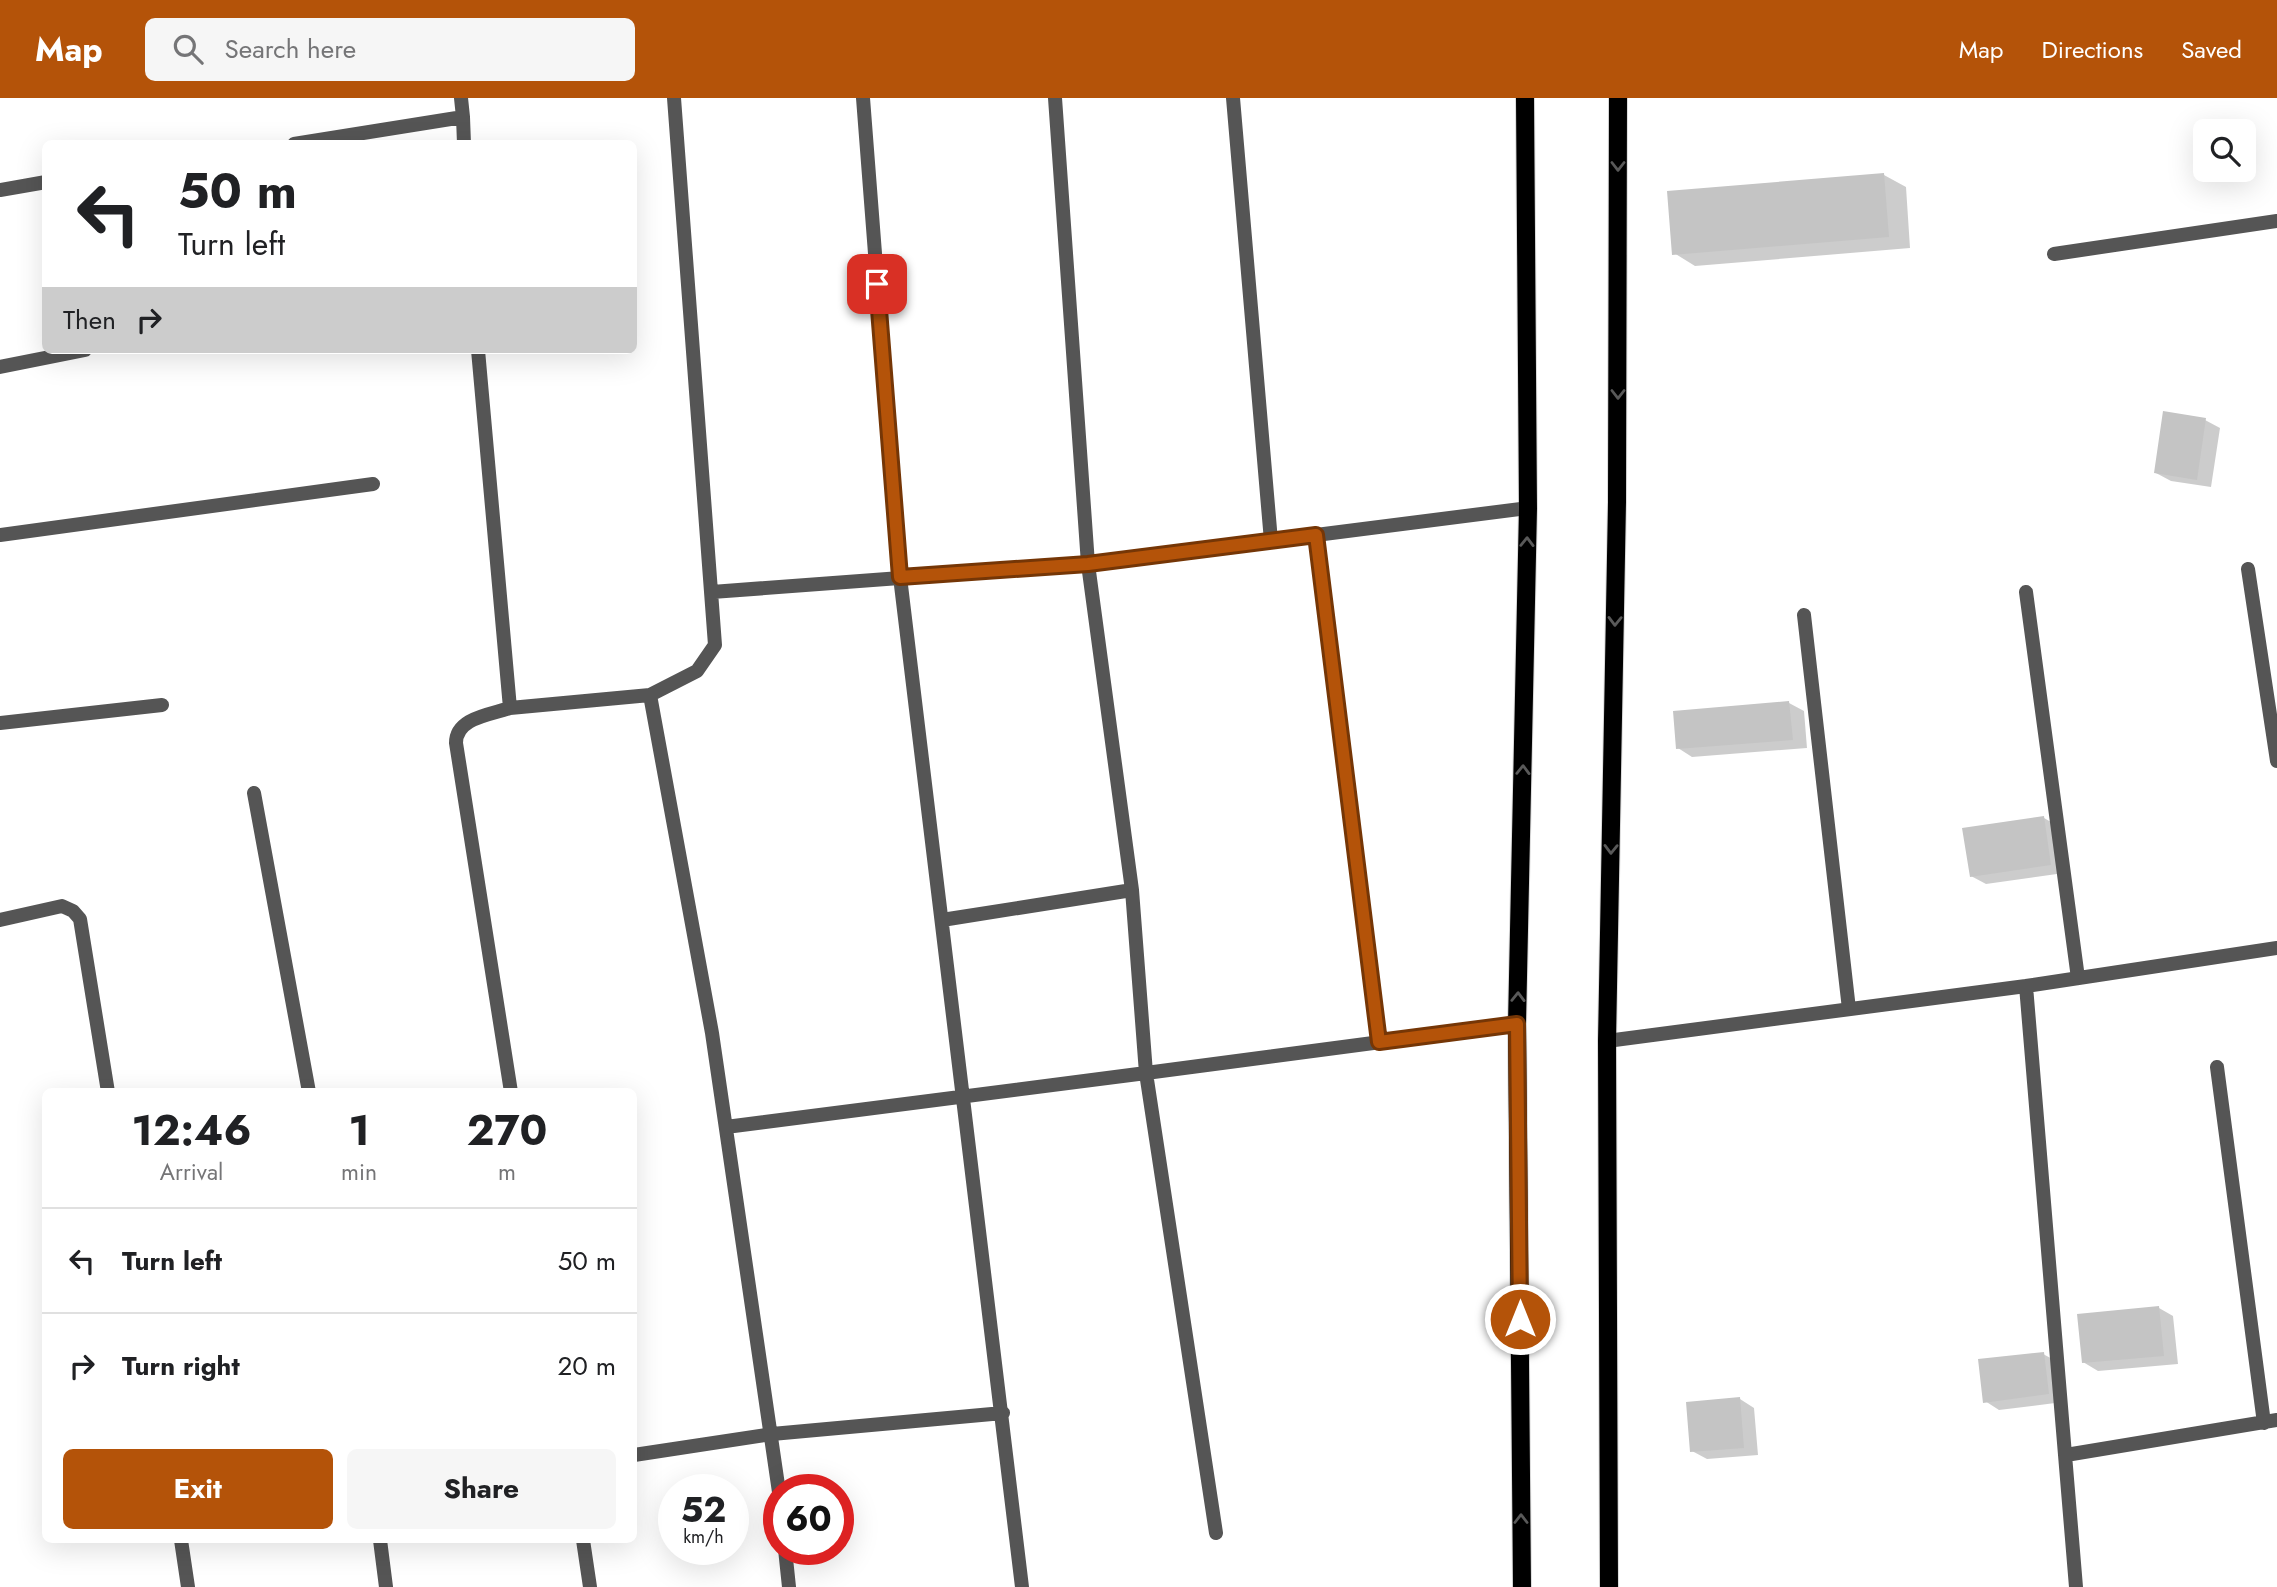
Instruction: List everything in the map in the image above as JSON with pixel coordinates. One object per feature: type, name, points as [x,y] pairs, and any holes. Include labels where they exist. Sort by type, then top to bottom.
[{"type":"main road","points":[[1522,1587],[1517,1024],[1528,508],[1525,98]]},
{"type":"main road","points":[[1609,1587],[1607,1041],[1618,502],[1618,98]]},
{"type":"street","points":[[461,98],[464,140]]},
{"type":"street","points":[[511,1088],[456,733],[463,724],[510,708],[650,695],[696,671],[715,645],[674,98]]},
{"type":"street","points":[[863,98],[900,577],[1003,1413],[1021,1587]]},
{"type":"street","points":[[1055,98],[1088,564],[1132,890],[1146,1073],[1216,1533]]},
{"type":"street","points":[[1233,98],[1270,541]]},
{"type":"street","points":[[319,140],[463,117]]},
{"type":"street","points":[[0,190],[42,184]]},
{"type":"street","points":[[2054,254],[2277,221]]},
{"type":"street","points":[[0,367],[65,354]]},
{"type":"street","points":[[478,354],[510,708]]},
{"type":"street","points":[[0,536],[373,484]]},
{"type":"street","points":[[712,592],[1088,564],[1528,508]]},
{"type":"street","points":[[1316,535],[1379,1042]]},
{"type":"street","points":[[2248,569],[2277,761]]},
{"type":"street","points":[[2026,592],[2078,978]]},
{"type":"street","points":[[1804,615],[1849,1009]]},
{"type":"street","points":[[650,695],[712,1033],[777,1474]]},
{"type":"street","points":[[0,723],[162,705]]},
{"type":"street","points":[[254,793],[308,1088]]},
{"type":"street","points":[[942,920],[1132,890]]},
{"type":"street","points":[[0,920],[62,906],[73,911],[80,919],[107,1088]]},
{"type":"street","points":[[1607,1041],[2025,986],[2277,948]]},
{"type":"street","points":[[2025,986],[2076,1587]]},
{"type":"street","points":[[726,1127],[1517,1024]]},
{"type":"street","points":[[2066,1455],[2270,1422],[2217,1067]]},
{"type":"street","points":[[637,1455],[772,1434],[1003,1413]]},
{"type":"street","points":[[181,1543],[188,1587]]},
{"type":"street","points":[[380,1543],[386,1587]]},
{"type":"street","points":[[583,1543],[590,1587]]},
{"type":"street","points":[[787,1565],[789,1587]]},
{"type":"building","points":[[1884,173],[1889,237],[1672,255],[1667,191]]},
{"type":"building","points":[[2163,411],[2206,418],[2197,480],[2154,473]]},
{"type":"building","points":[[1789,701],[1793,740],[1676,749],[1673,711]]},
{"type":"building","points":[[2044,816],[2051,865],[1970,877],[1962,828]]},
{"type":"building","points":[[2159,1306],[2164,1356],[2082,1363],[2077,1314]]},
{"type":"building","points":[[2044,1352],[2049,1394],[1983,1403],[1978,1359]]},
{"type":"building","points":[[1740,1397],[1744,1448],[1690,1452],[1686,1402]]},
{"type":"route","points":[[877,284],[900,577],[1088,564],[1316,535],[1379,1042],[1517,1024],[1520,1319]]}]
